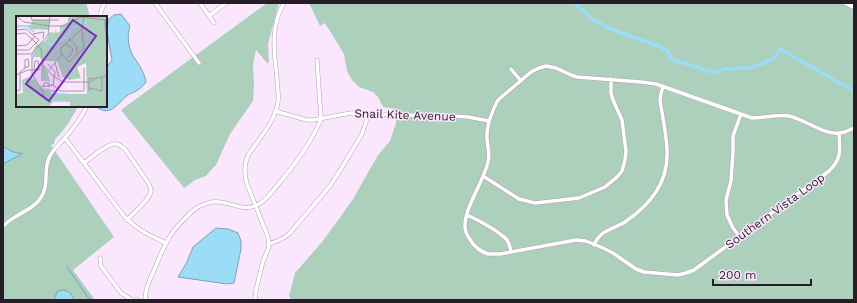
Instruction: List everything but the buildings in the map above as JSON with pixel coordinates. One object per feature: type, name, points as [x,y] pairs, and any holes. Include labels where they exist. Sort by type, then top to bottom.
[{"type":"street","points":[[100,16],[105,3]]},
{"type":"street","points":[[155,3],[199,63]]},
{"type":"street","points":[[200,3],[214,23]]},
{"type":"street","points":[[209,16],[226,3]]},
{"type":"street","points":[[255,300],[261,268],[268,248],[268,237],[246,181],[246,161],[248,155],[272,120],[278,102],[274,33],[276,21],[284,3]]},
{"type":"street","points":[[846,3],[854,6]]},
{"type":"street","points":[[145,300],[147,286],[169,237],[196,208],[214,202],[222,202],[246,208],[256,206],[260,204],[292,168],[306,148],[321,119],[317,60]]},
{"type":"street","name":"Southern Vista Loop","points":[[546,66],[556,68],[577,77],[611,79],[656,84],[752,118],[782,115],[789,116],[822,130],[832,133],[839,133],[840,153],[835,165],[829,171],[694,270],[686,273],[678,275],[644,272],[636,269],[613,253],[586,241],[576,240],[500,254],[488,254],[480,250],[468,237],[465,228],[467,215],[488,164],[490,154],[486,135],[494,106],[498,100],[531,72],[546,66]]},
{"type":"street","points":[[511,69],[521,81]]},
{"type":"street","points":[[483,176],[519,199],[535,203],[579,198],[604,187],[622,171],[626,160],[622,120],[611,93],[611,79]]},
{"type":"street","points":[[594,244],[596,239],[605,231],[624,222],[647,204],[659,189],[666,165],[667,150],[660,101],[663,87]]},
{"type":"street","points":[[3,226],[15,217],[30,209],[40,199],[45,190],[46,170],[49,158],[56,146],[65,138],[77,123],[86,107]]},
{"type":"street","name":"Snail Kite Avenue","points":[[275,111],[307,120],[321,119],[351,113],[453,116],[490,121]]},
{"type":"street","points":[[268,244],[284,238],[289,234],[330,186],[362,134],[367,114]]},
{"type":"street","points":[[740,237],[733,228],[727,215],[726,200],[731,181],[733,136],[741,114]]},
{"type":"street","points":[[839,133],[854,128]]},
{"type":"street","points":[[65,138],[127,220],[140,230],[166,243]]},
{"type":"street","points":[[84,164],[113,144],[120,145],[125,149],[149,184],[151,190],[146,200],[127,220]]},
{"type":"street","points":[[467,215],[501,234],[510,244],[511,252]]},
{"type":"street","points":[[100,258],[101,266],[121,293],[132,300],[138,300]]},
{"type":"green space","points":[[3,3],[86,3],[90,16],[16,16],[16,107],[77,107],[68,124],[55,139],[54,144],[51,145],[114,237],[73,270],[95,300],[3,300]]},
{"type":"green space","points":[[267,3],[279,3],[268,44],[268,64],[256,50],[253,65],[253,101],[230,134],[216,165],[206,176],[195,180],[184,188],[121,110]]},
{"type":"green space","points":[[309,3],[841,3],[854,9],[854,300],[291,300],[289,296],[295,273],[322,242],[353,199],[378,155],[390,141],[396,123],[395,109],[383,107],[378,97],[373,92],[359,87],[352,80],[347,71],[344,54],[325,23],[320,26]]},
{"type":"water","points":[[121,14],[130,26],[128,40],[132,55],[143,72],[146,82],[135,92],[124,98],[114,108],[107,111],[98,107],[107,107],[107,67],[112,60],[107,32],[108,20],[114,15]]},
{"type":"water","points":[[3,146],[16,153],[22,154],[3,164]]},
{"type":"water","points":[[216,228],[228,229],[238,233],[241,241],[241,249],[234,283],[227,284],[178,277],[187,262],[193,247]]},
{"type":"water","points":[[62,290],[70,293],[74,300],[54,300],[57,292]]},
{"type":"waterway","points":[[575,3],[591,18],[608,28],[658,46],[668,51],[671,59],[715,73],[725,69],[748,68],[765,63],[776,56],[780,49],[854,91]]},
{"type":"waterway","points":[[67,267],[90,300]]}]
